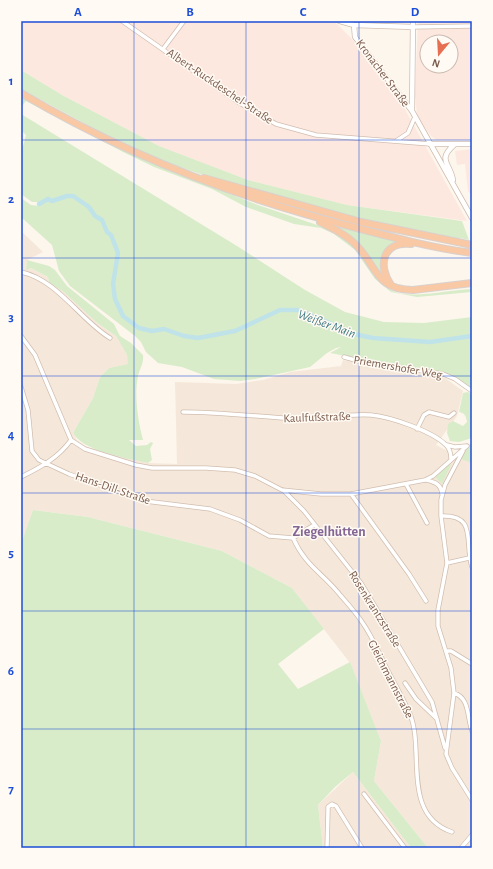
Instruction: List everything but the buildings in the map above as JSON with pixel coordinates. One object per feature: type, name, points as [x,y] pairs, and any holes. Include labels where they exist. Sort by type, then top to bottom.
[{"type":"highway","points":[[21,93],[100,136],[229,192],[309,216],[426,245],[471,253]]},
{"type":"highway","points":[[178,170],[237,189],[361,222],[470,244]]},
{"type":"highway","points":[[309,216],[344,235],[355,244],[381,280],[393,287],[412,290],[472,284]]},
{"type":"highway","points":[[393,287],[383,272],[383,260],[386,254],[398,244],[426,245]]},
{"type":"highway","points":[[464,284],[472,279]]},
{"type":"street","name":"Albert-Ruckdeschel-Straße","points":[[122,21],[238,102],[276,124],[316,135],[430,144]]},
{"type":"street","points":[[164,49],[184,21]]},
{"type":"street","name":"Kronacher Straße","points":[[340,21],[354,23],[355,37],[412,111],[414,119],[454,183]]},
{"type":"street","points":[[412,111],[413,21]]},
{"type":"street","points":[[354,23],[413,27],[472,26]]},
{"type":"street","points":[[396,141],[408,133],[414,119]]},
{"type":"street","points":[[430,144],[472,144]]},
{"type":"street","points":[[454,145],[447,151],[445,162],[452,173],[454,183],[472,218]]},
{"type":"street","points":[[21,272],[31,275],[50,287],[110,338]]},
{"type":"street","points":[[21,336],[35,356],[71,440],[85,449],[136,465],[170,469],[206,468],[235,470],[255,476],[282,490],[321,494],[351,494],[425,480],[433,476],[472,442]]},
{"type":"street","name":"Priemershofer Weg","points":[[344,357],[362,362],[443,374],[455,379],[472,391]]},
{"type":"street","name":"Hans-Dill-Straße","points":[[21,387],[28,410],[32,451],[36,458],[69,474],[145,501],[210,509],[240,520],[269,536],[293,538]]},
{"type":"street","name":"Kaulfußstraße","points":[[182,412],[207,412],[300,419],[371,415],[417,429],[445,444],[455,447],[467,446]]},
{"type":"street","points":[[417,429],[424,415],[429,412],[449,417],[454,412]]},
{"type":"street","points":[[21,477],[48,463],[64,450],[71,440]]},
{"type":"street","points":[[445,444],[450,451],[452,459]]},
{"type":"street","points":[[442,495],[457,461],[467,446]]},
{"type":"street","points":[[452,459],[457,461]]},
{"type":"street","points":[[425,480],[439,485],[442,495],[441,516],[447,563],[438,610],[438,626],[451,668],[454,693],[445,749]]},
{"type":"street","points":[[406,484],[427,523]]},
{"type":"street","name":"Rosenkrantzstraße","points":[[282,490],[294,500],[365,590],[432,702],[438,720],[440,737],[452,768],[472,800]]},
{"type":"street","points":[[351,494],[409,574],[426,601]]},
{"type":"street","points":[[441,516],[456,517],[464,522],[468,533],[469,558],[472,567]]},
{"type":"street","points":[[293,538],[314,525]]},
{"type":"street","name":"Gleichmannstraße","points":[[293,538],[304,558],[339,592],[362,622],[400,693],[413,723],[416,746],[417,782],[423,806],[438,825],[452,832]]},
{"type":"street","points":[[447,563],[469,558]]},
{"type":"street","points":[[446,651],[451,651],[472,664]]},
{"type":"street","points":[[405,683],[416,699],[438,720]]},
{"type":"street","points":[[454,693],[460,695],[465,701],[472,731]]},
{"type":"street","points":[[364,794],[406,848]]},
{"type":"street","points":[[327,848],[328,807],[332,804],[336,806],[362,848]]},
{"type":"street","points":[[461,848],[472,836]]},
{"type":"shaded area","points":[[21,21],[334,21],[351,38],[402,104],[467,221],[347,205],[248,180],[159,146],[62,95],[21,70]]},
{"type":"shaded area","points":[[418,21],[472,21],[472,140],[436,140],[431,136],[417,117],[415,94]]},
{"type":"shaded area","points":[[472,149],[472,196],[468,191],[465,164],[457,165],[455,151]]},
{"type":"shaded area","points":[[21,231],[43,252],[27,260],[26,269],[31,268],[48,277],[49,283],[64,292],[96,322],[116,336],[127,355],[129,364],[109,368],[100,377],[93,398],[73,433],[77,440],[87,447],[148,463],[177,464],[175,382],[236,384],[263,380],[290,372],[341,366],[343,360],[445,378],[463,391],[457,416],[436,445],[472,463],[472,848],[428,848],[374,781],[381,741],[350,663],[292,588],[222,551],[88,517],[33,510],[21,544]]},
{"type":"shaded area","points":[[353,772],[411,848],[323,848],[318,805]]},
{"type":"green space","points":[[21,70],[62,95],[159,146],[248,180],[347,205],[462,221],[469,240],[460,238],[460,240],[379,224],[209,177],[174,165],[115,140],[21,89]]},
{"type":"green space","points":[[21,96],[172,171],[258,205],[329,229],[353,245],[382,283],[395,292],[404,294],[421,294],[472,289],[472,292],[417,297],[391,292],[375,279],[355,250],[334,234],[321,228],[294,224],[246,207],[212,189],[154,167],[26,101],[22,106]]},
{"type":"green space","points":[[21,114],[237,246],[305,290],[345,312],[384,322],[424,323],[472,317],[472,389],[443,374],[330,353],[341,347],[327,353],[310,367],[240,381],[214,379],[182,367],[158,363],[146,352],[141,342],[135,336],[70,286],[59,271],[52,245],[21,217],[21,198],[31,205],[39,206],[43,202],[32,202],[21,194],[21,154],[26,135],[21,130]]},
{"type":"green space","points":[[333,225],[399,240],[396,245],[382,258],[380,268],[382,275],[380,276],[367,255]]},
{"type":"green space","points":[[27,260],[49,266],[55,270],[67,286],[114,324],[120,336],[131,343],[143,355],[136,391],[138,416],[143,440],[129,440],[136,446],[147,445],[151,442],[153,443],[150,449],[152,460],[148,463],[96,450],[79,440],[73,433],[93,398],[100,377],[109,368],[128,364],[127,355],[116,336],[96,322],[64,292],[49,283],[48,277],[31,268],[26,270]]},
{"type":"green space","points":[[468,392],[472,395],[472,438],[459,442],[450,441],[447,433],[448,424],[453,421],[463,426],[467,422],[465,415],[459,412],[463,393]]},
{"type":"green space","points":[[472,443],[472,463],[459,458],[467,446]]},
{"type":"green space","points":[[448,464],[451,465],[442,484],[435,477]]},
{"type":"green space","points":[[33,510],[88,517],[222,551],[292,588],[324,629],[278,664],[298,689],[350,662],[381,741],[374,781],[428,848],[411,848],[353,772],[335,787],[318,805],[323,848],[21,848],[21,544]]},
{"type":"waterway","name":"Weißer Main","points":[[39,204],[48,199],[52,201],[67,196],[73,196],[89,207],[95,216],[102,220],[107,232],[111,235],[118,253],[113,284],[115,299],[123,316],[139,328],[152,331],[164,329],[184,336],[198,338],[235,331],[280,310],[299,310],[358,335],[373,338],[430,342],[472,336]]},
{"type":"district","name":"Ziegelhütten","points":[[329,531]]}]
